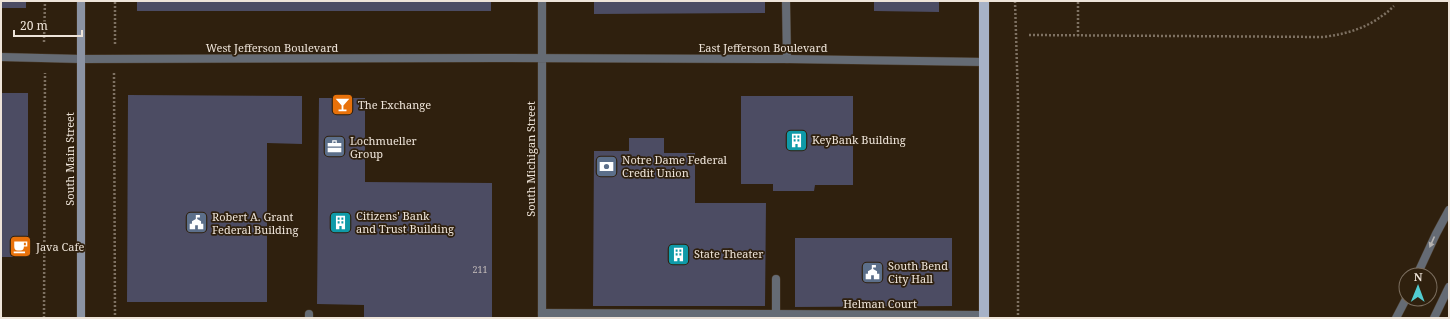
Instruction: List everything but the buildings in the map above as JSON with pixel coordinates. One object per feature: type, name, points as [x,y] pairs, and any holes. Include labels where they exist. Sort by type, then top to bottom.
[{"type":"main road","name":"South Main Street","points":[[81,1],[81,318]]},
{"type":"main road","points":[[984,1],[984,316]]},
{"type":"street","name":"South Michigan Street","points":[[542,1],[542,316]]},
{"type":"street","points":[[786,1],[787,59]]},
{"type":"street","name":"West Jefferson Boulevard","points":[[1,57],[81,59],[542,58]]},
{"type":"street","name":"East Jefferson Boulevard","points":[[542,58],[787,59],[984,62]]},
{"type":"street","points":[[1421,267],[1449,210]]},
{"type":"street","points":[[776,279],[776,316]]},
{"type":"street","points":[[1434,318],[1449,287]]},
{"type":"street","points":[[1396,318],[1402,307]]},
{"type":"street","name":"Helman Court","points":[[542,316],[984,316]]},
{"type":"path","points":[[44,33],[45,1]]},
{"type":"path","points":[[115,1],[115,33]]},
{"type":"path","points":[[1015,1],[1018,100],[1018,318]]},
{"type":"path","points":[[1078,1],[1078,36]]},
{"type":"path","points":[[1029,35],[1322,37],[1341,35],[1372,23],[1394,6]]},
{"type":"path","points":[[44,74],[44,318]]},
{"type":"path","points":[[114,74],[115,318]]},
{"type":"place","name":"The Exchange","points":[[342,105]]},
{"type":"place","name":"KeyBank Building","points":[[797,140]]},
{"type":"place","name":"Lochmueller Group","points":[[334,147]]},
{"type":"place","name":"Notre Dame Federal Credit Union","points":[[606,166]]},
{"type":"place","name":"Citizens' Bank and Trust Building","points":[[341,222]]},
{"type":"place","name":"Robert A. Grant Federal Building","points":[[197,223]]},
{"type":"place","name":"Java Cafe","points":[[20,247]]},
{"type":"place","name":"State Theater","points":[[679,254]]},
{"type":"place","name":"South Bend City Hall","points":[[873,272]]}]
